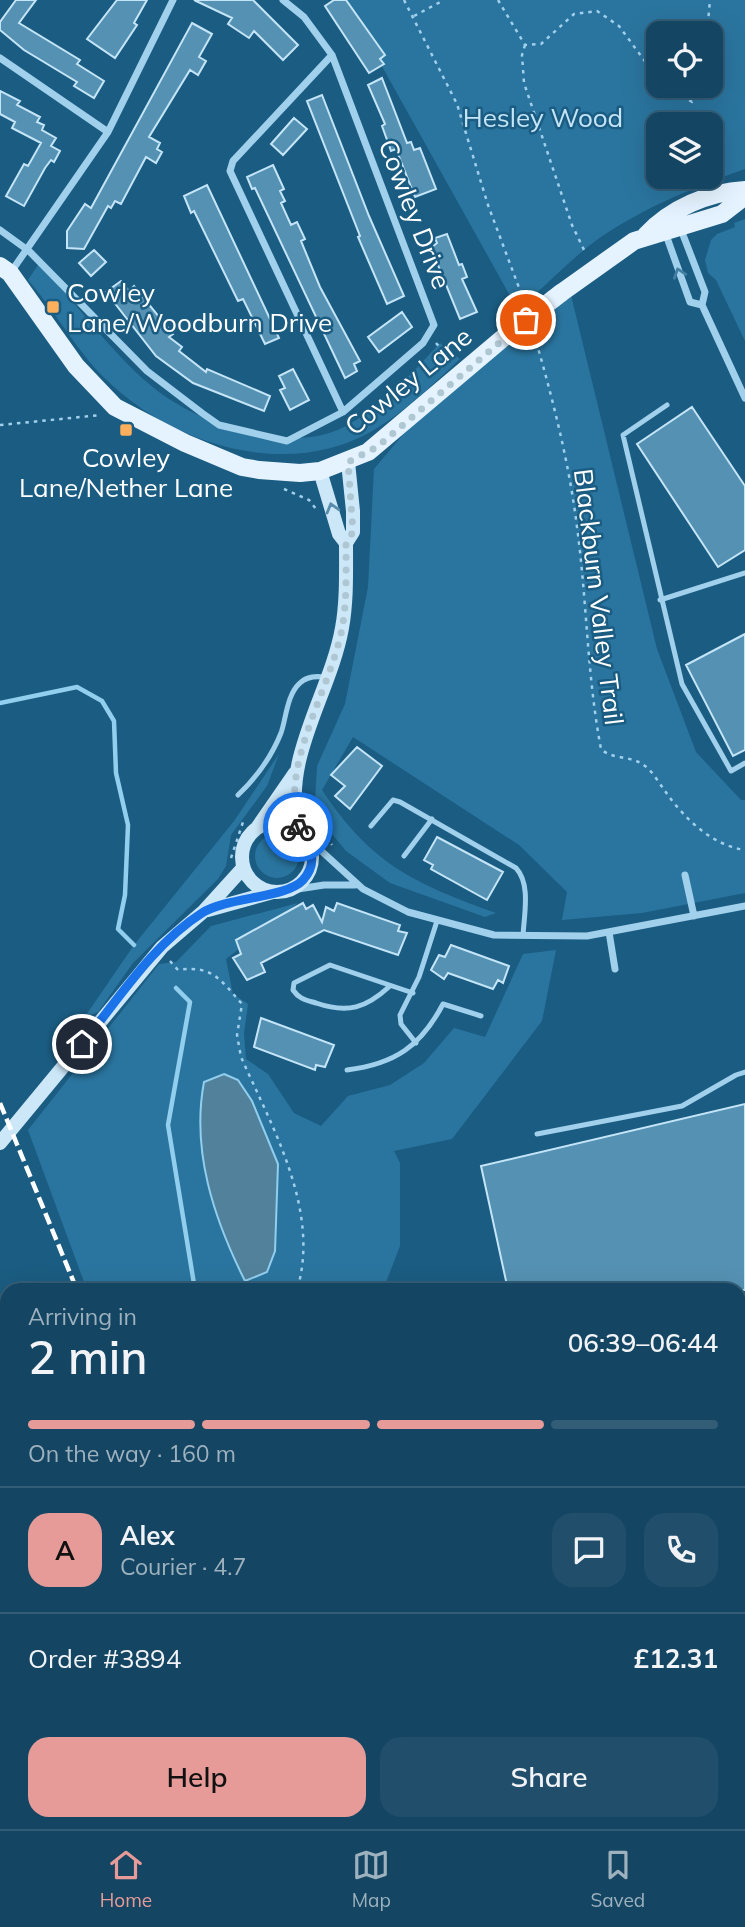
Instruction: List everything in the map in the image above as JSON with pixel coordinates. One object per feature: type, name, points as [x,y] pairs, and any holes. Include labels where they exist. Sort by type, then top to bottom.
[{"type":"main road","name":"Cowley Lane","points":[[5,270],[76,366],[115,407],[185,443],[242,467],[300,473],[320,471],[348,462],[377,447],[509,333],[594,268],[725,191],[745,190]]},
{"type":"main road","name":"Cowley Lane","points":[[670,223],[722,214],[745,196]]},
{"type":"main road","points":[[280,892],[255,884],[243,868],[243,846],[295,773],[329,678],[342,627],[346,543],[353,532],[348,462]]},
{"type":"main road","points":[[320,471],[338,534],[346,543]]},
{"type":"main road","points":[[204,911],[296,887],[310,869],[311,847],[302,833],[295,813],[295,773]]},
{"type":"main road","points":[[257,828],[278,821],[302,833]]},
{"type":"main road","points":[[0,1143],[162,947],[204,911],[243,868]]},
{"type":"street","points":[[5,270],[29,251],[108,132],[173,0]]},
{"type":"street","name":"Cowley Drive","points":[[283,0],[304,18],[332,55],[435,325],[429,335]]},
{"type":"street","points":[[332,55],[233,161],[230,171],[343,412]]},
{"type":"street","points":[[0,58],[108,132]]},
{"type":"street","points":[[670,223],[705,292],[702,305],[745,398]]},
{"type":"street","points":[[670,223],[690,302],[702,305]]},
{"type":"street","points":[[0,230],[29,251],[147,372],[219,425],[287,442],[343,412],[429,335]]},
{"type":"street","points":[[302,833],[356,885],[408,912],[494,934],[523,937],[587,936],[745,906]]},
{"type":"street","points":[[685,875],[694,916]]},
{"type":"street","points":[[280,892],[324,885],[356,885]]},
{"type":"street","points":[[609,932],[615,969]]},
{"type":"lane","points":[[667,405],[623,435],[682,684],[731,771],[745,763]]},
{"type":"lane","points":[[660,600],[745,573]]},
{"type":"lane","points":[[237,795],[255,780],[267,762],[281,734],[296,687],[310,677],[329,678]]},
{"type":"lane","points":[[372,826],[393,800],[432,819],[523,876],[523,937]]},
{"type":"lane","points":[[404,856],[432,819]]},
{"type":"lane","points":[[416,1043],[401,1024],[400,1015],[412,993],[437,921]]},
{"type":"lane","points":[[390,986],[359,1009],[336,1010],[298,998],[293,990],[294,984],[330,965],[412,993]]},
{"type":"lane","points":[[347,1070],[390,1060],[416,1043],[434,1022],[443,1004],[481,1016]]},
{"type":"lane","points":[[537,1134],[682,1107],[745,1073]]},
{"type":"path","points":[[404,0],[457,104],[488,205],[527,311]]},
{"type":"path","points":[[414,16],[444,0]]},
{"type":"path","points":[[498,0],[525,45],[522,55],[524,83],[572,225],[586,254]]},
{"type":"path","points":[[708,21],[710,0]]},
{"type":"path","points":[[525,45],[541,44],[575,14],[597,11],[619,26],[646,63]]},
{"type":"path","name":"Blackburn Valley Trail","points":[[531,324],[552,400],[577,525],[590,679],[601,749],[606,754],[631,757],[647,767],[685,819],[730,848],[745,850]]},
{"type":"path","points":[[429,335],[462,373]]},
{"type":"path","points":[[0,425],[89,418],[115,407]]},
{"type":"path","points":[[276,486],[309,500],[321,515]]},
{"type":"path","points":[[162,947],[169,955],[170,965],[178,970],[199,967],[220,980],[242,1004],[237,1035],[241,1057],[302,1207],[303,1269],[299,1283]]},
{"type":"green space","name":"Hesley Wood","points":[[345,0],[745,0],[745,169],[723,177],[723,112],[646,112],[646,189],[693,189],[626,221],[581,253],[518,310]]},
{"type":"green space","points":[[745,219],[745,341],[716,280],[708,273],[705,260],[711,240],[717,234],[735,227],[734,223]]},
{"type":"green space","points":[[40,262],[112,348],[159,392],[200,416],[249,433],[299,438],[322,435],[344,427],[371,410],[396,389],[440,343],[460,359],[386,423],[338,446],[299,453],[260,453],[221,445],[183,431],[147,412],[115,388],[88,360],[28,280]]},
{"type":"green space","points":[[570,291],[657,649],[696,752],[741,800],[745,800],[745,893],[642,913],[562,920],[567,892],[519,845],[353,737],[322,790],[340,815],[377,854],[397,868],[442,892],[496,913],[485,917],[390,883],[346,851],[323,823],[315,801],[317,766],[345,704],[368,587],[374,469],[422,412]]},
{"type":"green space","points":[[279,754],[267,786],[231,835],[226,866],[218,879],[133,963],[98,1012],[84,1018],[134,945],[234,821]]},
{"type":"green space","points":[[277,834],[293,840],[299,856],[293,872],[277,878],[261,872],[255,856],[261,840]]},
{"type":"green space","points":[[298,903],[226,959],[233,994],[248,1004],[244,1034],[246,1059],[268,1074],[294,1113],[321,1126],[348,1096],[390,1085],[424,1063],[454,1028],[485,1037],[523,954],[556,950],[542,1021],[452,1139],[394,1151],[400,1163],[400,1246],[386,1283],[84,1283],[28,1130],[159,964],[176,962],[211,926]],"holes":[[[224,1074],[278,1164],[275,1251],[204,1082]]]},
{"type":"shaded area","points":[[224,1074],[238,1080],[252,1101],[278,1164],[275,1251],[267,1272],[245,1281],[215,1209],[203,1159],[201,1108],[204,1082]]},
{"type":"building","points":[[16,0],[36,0],[19,23],[80,60],[77,64],[104,81],[94,98],[74,86],[77,82],[24,50],[0,30],[0,22]]},
{"type":"building","points":[[117,0],[147,0],[134,23],[137,25],[115,58],[87,39]]},
{"type":"building","points":[[194,0],[253,0],[298,45],[283,60],[254,31],[249,38],[228,24],[232,18]]},
{"type":"building","points":[[334,0],[346,0],[385,55],[380,59],[384,64],[369,73],[325,6]]},
{"type":"building","points":[[192,23],[212,34],[199,57],[206,61],[198,75],[190,70],[149,137],[160,143],[157,149],[162,152],[156,163],[146,157],[121,204],[115,201],[111,208],[108,206],[84,249],[67,248],[67,231],[85,204],[91,208]]},
{"type":"building","points":[[382,78],[407,143],[411,142],[414,150],[420,148],[436,189],[415,197],[396,149],[391,151],[382,126],[385,124],[368,85]]},
{"type":"building","points":[[0,91],[20,101],[17,105],[40,117],[37,122],[44,125],[42,130],[56,138],[51,146],[60,151],[54,162],[51,160],[45,168],[24,206],[6,196],[24,164],[28,166],[41,143],[12,128],[15,122],[0,114]]},
{"type":"building","points":[[322,95],[369,216],[404,296],[387,304],[358,237],[360,236],[307,101]]},
{"type":"building","points":[[294,118],[307,129],[283,155],[271,144]]},
{"type":"building","points":[[273,165],[284,189],[280,191],[285,201],[281,203],[291,225],[297,222],[305,239],[301,241],[320,287],[360,361],[354,364],[357,371],[345,378],[255,188],[252,189],[247,177]]},
{"type":"building","points":[[207,185],[279,338],[265,344],[243,299],[238,301],[184,196]]},
{"type":"building","points":[[447,234],[459,265],[462,264],[467,277],[462,279],[477,312],[460,319],[431,248],[437,243],[435,238]]},
{"type":"building","points":[[94,250],[106,262],[91,276],[79,263]]},
{"type":"building","points":[[121,281],[129,291],[134,286],[173,334],[169,337],[182,347],[179,351],[206,372],[207,369],[270,396],[264,411],[193,383],[156,356],[106,292]]},
{"type":"building","points":[[402,312],[412,327],[379,352],[368,337]]},
{"type":"building","points":[[293,369],[309,400],[290,410],[280,390],[285,388],[279,376]]},
{"type":"building","points":[[692,407],[745,486],[745,550],[718,567],[637,444]]},
{"type":"building","points":[[745,634],[745,750],[733,756],[686,665]]},
{"type":"building","points":[[357,747],[382,766],[350,809],[335,796],[345,786],[331,775]]},
{"type":"building","points":[[437,837],[503,872],[487,900],[431,869],[433,865],[424,860]]},
{"type":"building","points":[[303,903],[306,909],[313,905],[322,922],[326,907],[334,911],[337,903],[400,925],[398,931],[407,933],[398,955],[324,930],[261,963],[265,972],[247,980],[233,958],[241,954],[236,940]]},
{"type":"building","points":[[451,945],[509,966],[503,983],[498,980],[493,989],[448,973],[444,979],[431,970],[439,955],[445,957]]},
{"type":"building","points":[[261,1018],[334,1045],[325,1067],[316,1065],[315,1070],[254,1047]]},
{"type":"building","points":[[745,1104],[745,1283],[506,1283],[481,1166]]},
{"type":"waterway","points":[[0,703],[77,687],[102,701],[114,721],[116,773],[128,825],[125,895],[118,929],[134,945]]},
{"type":"waterway","points":[[176,988],[190,1002],[168,1125],[194,1283]]},
{"type":"railway","points":[[0,1103],[74,1283]]},
{"type":"way so far","points":[[298,827],[295,813],[295,773],[323,698],[342,627],[346,543],[353,532],[353,494],[348,462],[377,447],[526,320]]},
{"type":"place","name":"Cowley Lane/Woodburn Drive","points":[[53,307]]},
{"type":"place","name":"Cowley Lane/Nether Lane","points":[[126,430]]},
{"type":"route","points":[[82,1044],[162,947],[204,911],[254,895],[285,891],[296,887],[304,879],[310,869],[311,847],[298,827]]}]
